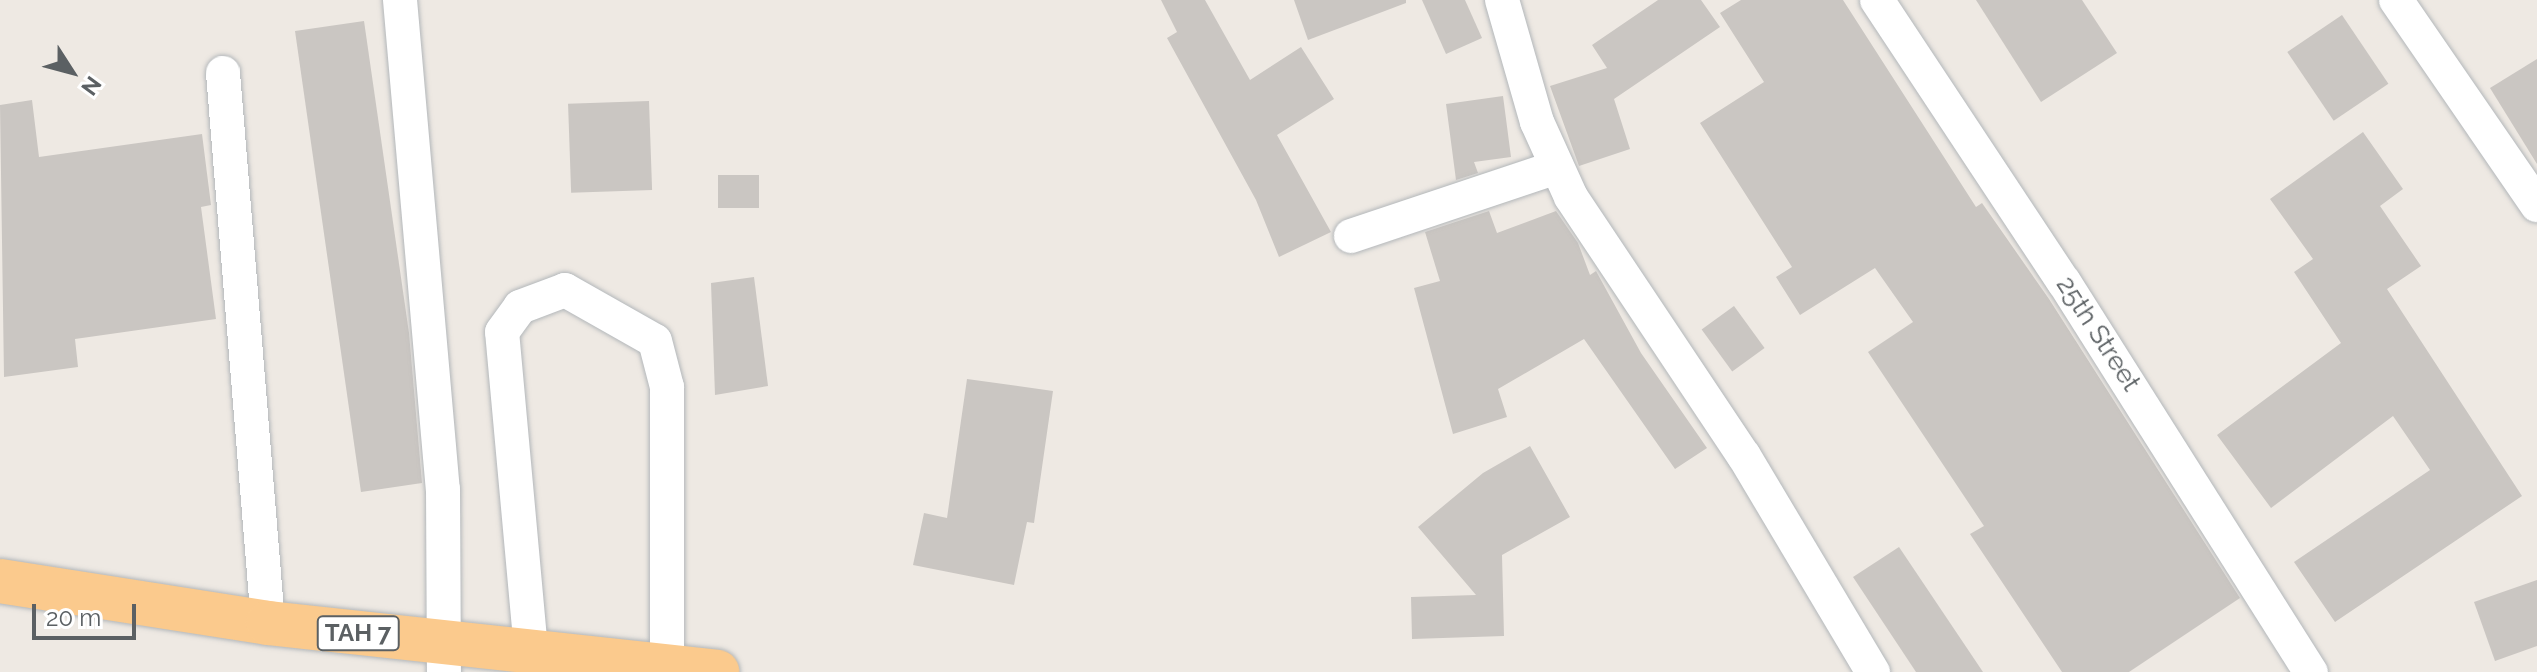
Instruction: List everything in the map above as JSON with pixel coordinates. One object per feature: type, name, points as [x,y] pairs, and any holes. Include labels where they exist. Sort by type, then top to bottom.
[{"type":"highway","name":"TAH 7","points":[[0,581],[268,623],[442,657],[531,650],[717,672]]},
{"type":"street","points":[[400,0],[443,489],[442,657]]},
{"type":"street","points":[[1502,0],[1537,122],[1571,197],[1744,456],[1873,672]]},
{"type":"street","name":"25th Street","points":[[1877,0],[2073,295],[2311,672]]},
{"type":"street","points":[[2396,0],[2537,205]]},
{"type":"street","points":[[223,73],[268,623]]},
{"type":"street","points":[[1351,236],[1557,167]]},
{"type":"street","points":[[531,650],[502,332],[520,307],[565,290],[655,341],[664,375],[667,668]]},
{"type":"building","points":[[1161,0],[1205,0],[1250,80],[1301,47],[1334,99],[1277,135],[1331,232],[1279,257],[1256,200],[1167,38],[1177,32]]},
{"type":"building","points":[[1294,0],[1406,0],[1406,3],[1308,40]]},
{"type":"building","points":[[1422,0],[1465,0],[1482,38],[1446,54]]},
{"type":"building","points":[[1658,0],[1701,0],[1720,27],[1614,99],[1630,149],[1579,166],[1550,86],[1607,68],[1592,45]]},
{"type":"building","points":[[1741,0],[1843,0],[1976,207],[1982,203],[2049,299],[2240,598],[2129,672],[2062,672],[1970,534],[1984,526],[1868,352],[1913,322],[1875,268],[1800,315],[1776,277],[1792,267],[1700,123],[1764,82],[1720,13]]},
{"type":"building","points":[[1976,0],[2082,0],[2117,53],[2041,102]]},
{"type":"building","points":[[2342,15],[2388,84],[2334,121],[2287,52]]},
{"type":"building","points":[[364,21],[409,333],[422,483],[361,492],[295,31]]},
{"type":"building","points":[[2537,59],[2537,164],[2490,88]]},
{"type":"building","points":[[1503,96],[1511,157],[1474,162],[1478,173],[1456,180],[1446,104]]},
{"type":"building","points":[[32,100],[39,157],[202,134],[211,205],[201,207],[216,319],[75,339],[78,367],[4,377],[0,105]]},
{"type":"building","points":[[649,101],[652,190],[571,193],[568,104]]},
{"type":"building","points":[[2363,132],[2403,189],[2380,206],[2421,266],[2387,289],[2522,496],[2335,622],[2294,562],[2430,470],[2393,416],[2271,508],[2217,435],[2341,343],[2294,272],[2313,259],[2270,199]]},
{"type":"building","points":[[718,175],[759,175],[759,208],[718,208]]},
{"type":"building","points":[[1489,211],[1497,233],[1556,211],[1578,243],[1590,275],[1596,271],[1641,353],[1707,448],[1675,469],[1584,339],[1498,389],[1507,417],[1453,434],[1414,288],[1440,281],[1425,232]]},
{"type":"building","points":[[754,277],[768,386],[715,395],[711,283]]},
{"type":"building","points":[[1734,306],[1765,348],[1732,372],[1702,330]]},
{"type":"building","points":[[967,379],[1053,391],[1034,523],[1027,522],[1014,585],[913,565],[924,513],[947,518]]},
{"type":"building","points":[[1530,446],[1570,517],[1502,555],[1504,636],[1412,639],[1411,597],[1476,595],[1418,527],[1483,473]]},
{"type":"building","points":[[1899,547],[1983,672],[1916,672],[1853,577]]},
{"type":"building","points":[[2537,580],[2537,646],[2495,661],[2474,602]]}]
